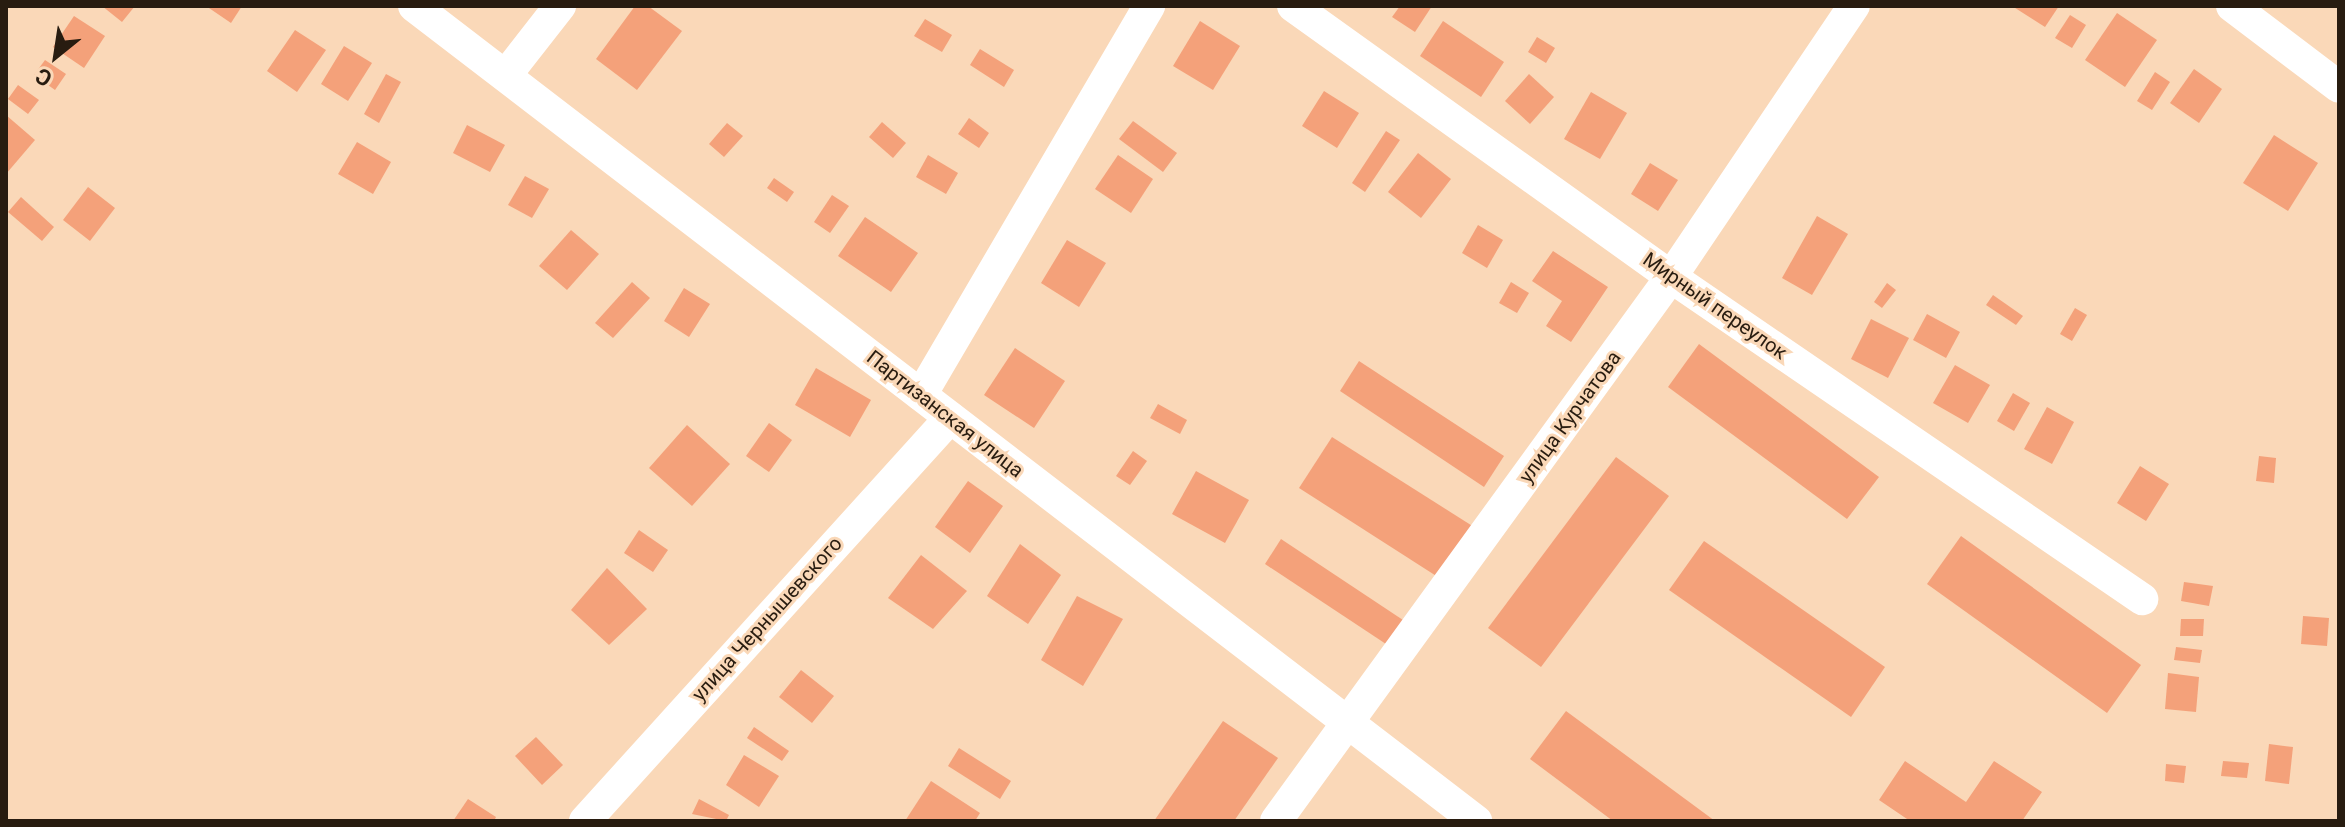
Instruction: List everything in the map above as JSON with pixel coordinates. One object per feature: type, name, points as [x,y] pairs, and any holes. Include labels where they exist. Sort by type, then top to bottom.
[{"type":"street","name":"Партизанская улица","points":[[414,6],[1476,821]]},
{"type":"street","points":[[506,75],[560,6]]},
{"type":"street","points":[[921,395],[1149,6]]},
{"type":"street","name":"Мирный переулок","points":[[1293,6],[1671,277],[2142,599]]},
{"type":"street","name":"улица Курчатова","points":[[1276,821],[1671,277],[1854,6]]},
{"type":"street","points":[[2232,6],[2339,87]]},
{"type":"street","name":"улица Чернышевского","points":[[585,821],[950,418]]},
{"type":"building","points":[[102,6],[135,6],[122,22]]},
{"type":"building","points":[[206,6],[242,6],[231,23]]},
{"type":"building","points":[[635,6],[648,6],[682,31],[637,90],[596,59]]},
{"type":"building","points":[[1400,6],[1432,6],[1415,32],[1392,17]]},
{"type":"building","points":[[2012,6],[2059,6],[2045,27]]},
{"type":"building","points":[[2117,13],[2157,40],[2125,87],[2085,60]]},
{"type":"building","points":[[2070,15],[2086,25],[2072,48],[2055,38]]},
{"type":"building","points":[[74,16],[105,36],[84,68],[53,47]]},
{"type":"building","points":[[925,19],[952,35],[942,52],[914,36]]},
{"type":"building","points":[[1200,21],[1240,46],[1213,90],[1173,66]]},
{"type":"building","points":[[1443,21],[1504,62],[1481,97],[1420,56]]},
{"type":"building","points":[[295,30],[326,50],[297,92],[267,71]]},
{"type":"building","points":[[1537,37],[1555,48],[1546,63],[1528,52]]},
{"type":"building","points":[[344,46],[372,63],[348,101],[321,84]]},
{"type":"building","points":[[980,49],[1014,70],[1004,87],[970,65]]},
{"type":"building","points":[[45,60],[66,74],[55,90],[34,75]]},
{"type":"building","points":[[2194,69],[2222,89],[2199,123],[2170,103]]},
{"type":"building","points":[[2155,72],[2170,82],[2152,110],[2137,101]]},
{"type":"building","points":[[386,74],[401,82],[379,123],[364,114]]},
{"type":"building","points":[[1529,74],[1554,97],[1530,124],[1505,101]]},
{"type":"building","points":[[18,85],[39,100],[28,114],[8,99]]},
{"type":"building","points":[[1324,91],[1359,113],[1337,148],[1302,126]]},
{"type":"building","points":[[1591,92],[1627,113],[1600,159],[1564,139]]},
{"type":"building","points":[[6,115],[35,140],[6,174]]},
{"type":"building","points":[[969,118],[989,133],[979,148],[958,134]]},
{"type":"building","points":[[1133,121],[1177,153],[1163,172],[1119,139]]},
{"type":"building","points":[[882,122],[906,143],[893,158],[869,137]]},
{"type":"building","points":[[727,123],[743,136],[724,157],[709,144]]},
{"type":"building","points":[[467,125],[505,145],[490,172],[453,153]]},
{"type":"building","points":[[1386,131],[1400,140],[1365,192],[1352,183]]},
{"type":"building","points":[[2274,135],[2318,163],[2288,211],[2243,183]]},
{"type":"building","points":[[357,142],[391,162],[373,194],[338,174]]},
{"type":"building","points":[[1418,153],[1451,179],[1421,218],[1388,192]]},
{"type":"building","points":[[928,155],[958,173],[946,194],[916,177]]},
{"type":"building","points":[[1118,155],[1153,179],[1131,213],[1095,189]]},
{"type":"building","points":[[1650,163],[1678,180],[1658,211],[1631,194]]},
{"type":"building","points":[[525,176],[549,189],[532,218],[508,205]]},
{"type":"building","points":[[774,178],[794,192],[787,202],[767,188]]},
{"type":"building","points":[[88,187],[115,208],[90,241],[63,220]]},
{"type":"building","points":[[832,195],[849,206],[830,233],[814,222]]},
{"type":"building","points":[[21,197],[54,227],[42,241],[8,212]]},
{"type":"building","points":[[1817,216],[1848,234],[1812,295],[1782,278]]},
{"type":"building","points":[[865,217],[918,253],[891,292],[838,256]]},
{"type":"building","points":[[1478,225],[1503,240],[1487,268],[1462,253]]},
{"type":"building","points":[[571,230],[599,254],[567,290],[539,266]]},
{"type":"building","points":[[1067,240],[1106,263],[1079,307],[1041,283]]},
{"type":"building","points":[[1553,251],[1608,287],[1571,342],[1546,326],[1562,301],[1532,281]]},
{"type":"building","points":[[632,282],[650,298],[613,338],[595,323]]},
{"type":"building","points":[[1511,282],[1529,293],[1517,313],[1499,303]]},
{"type":"building","points":[[1887,283],[1896,290],[1882,308],[1874,302]]},
{"type":"building","points":[[684,288],[710,304],[689,337],[664,321]]},
{"type":"building","points":[[1993,295],[2023,316],[2016,325],[1986,305]]},
{"type":"building","points":[[2075,308],[2087,315],[2072,341],[2060,334]]},
{"type":"building","points":[[1927,314],[1960,332],[1946,358],[1913,340]]},
{"type":"building","points":[[1871,319],[1909,338],[1888,378],[1851,359]]},
{"type":"building","points":[[1699,344],[1879,477],[1847,519],[1668,387]]},
{"type":"building","points":[[1015,348],[1065,381],[1034,428],[984,395]]},
{"type":"building","points":[[1359,361],[1504,456],[1484,487],[1340,391]]},
{"type":"building","points":[[1955,365],[1990,385],[1968,423],[1933,403]]},
{"type":"building","points":[[816,368],[871,400],[850,437],[795,405]]},
{"type":"building","points":[[2013,393],[2030,403],[2014,431],[1997,421]]},
{"type":"building","points":[[1158,404],[1187,420],[1180,434],[1150,418]]},
{"type":"building","points":[[2047,407],[2074,422],[2052,464],[2024,449]]},
{"type":"building","points":[[769,423],[792,440],[769,472],[746,456]]},
{"type":"building","points":[[687,425],[730,464],[692,506],[649,468]]},
{"type":"building","points":[[1332,437],[1474,527],[1441,579],[1299,488]]},
{"type":"building","points":[[1133,451],[1147,461],[1130,485],[1116,476]]},
{"type":"building","points":[[2259,456],[2276,458],[2274,483],[2256,481]]},
{"type":"building","points":[[1616,457],[1669,496],[1541,667],[1488,628]]},
{"type":"building","points":[[2140,466],[2169,484],[2146,521],[2117,503]]},
{"type":"building","points":[[1196,471],[1249,500],[1225,543],[1172,514]]},
{"type":"building","points":[[968,481],[1003,506],[970,553],[935,527]]},
{"type":"building","points":[[639,530],[668,550],[653,572],[624,553]]},
{"type":"building","points":[[1961,536],[2141,665],[2107,713],[1927,584]]},
{"type":"building","points":[[1281,539],[1406,622],[1389,646],[1265,564]]},
{"type":"building","points":[[1704,541],[1885,667],[1851,717],[1669,590]]},
{"type":"building","points":[[1020,544],[1061,575],[1028,624],[987,596]]},
{"type":"building","points":[[921,555],[967,591],[933,629],[888,598]]},
{"type":"building","points":[[607,568],[647,609],[609,645],[571,610]]},
{"type":"building","points":[[2184,582],[2213,586],[2209,606],[2181,601]]},
{"type":"building","points":[[1077,596],[1123,619],[1083,686],[1041,660]]},
{"type":"building","points":[[2303,616],[2329,618],[2327,646],[2301,644]]},
{"type":"building","points":[[2181,619],[2204,619],[2203,636],[2180,636]]},
{"type":"building","points":[[2176,647],[2202,650],[2200,663],[2174,660]]},
{"type":"building","points":[[801,670],[834,696],[812,723],[779,697]]},
{"type":"building","points":[[2168,673],[2199,677],[2196,712],[2165,709]]},
{"type":"building","points":[[1566,711],[1715,821],[1613,821],[1530,759]]},
{"type":"building","points":[[1223,721],[1278,758],[1234,821],[1154,821]]},
{"type":"building","points":[[754,727],[789,751],[782,761],[747,738]]},
{"type":"building","points":[[536,737],[563,765],[542,785],[515,756]]},
{"type":"building","points":[[2269,744],[2293,747],[2289,784],[2265,781]]},
{"type":"building","points":[[959,748],[1011,781],[1000,799],[948,766]]},
{"type":"building","points":[[744,755],[779,776],[759,807],[726,785]]},
{"type":"building","points":[[1905,761],[1966,802],[1994,761],[2042,792],[2022,821],[1910,821],[1879,800]]},
{"type":"building","points":[[2223,761],[2249,763],[2247,778],[2221,776]]},
{"type":"building","points":[[2166,764],[2186,766],[2184,783],[2165,781]]},
{"type":"building","points":[[931,781],[980,813],[975,821],[905,821]]},
{"type":"building","points":[[468,799],[496,817],[494,821],[453,821]]},
{"type":"building","points":[[699,799],[729,815],[726,821],[692,814]]}]
